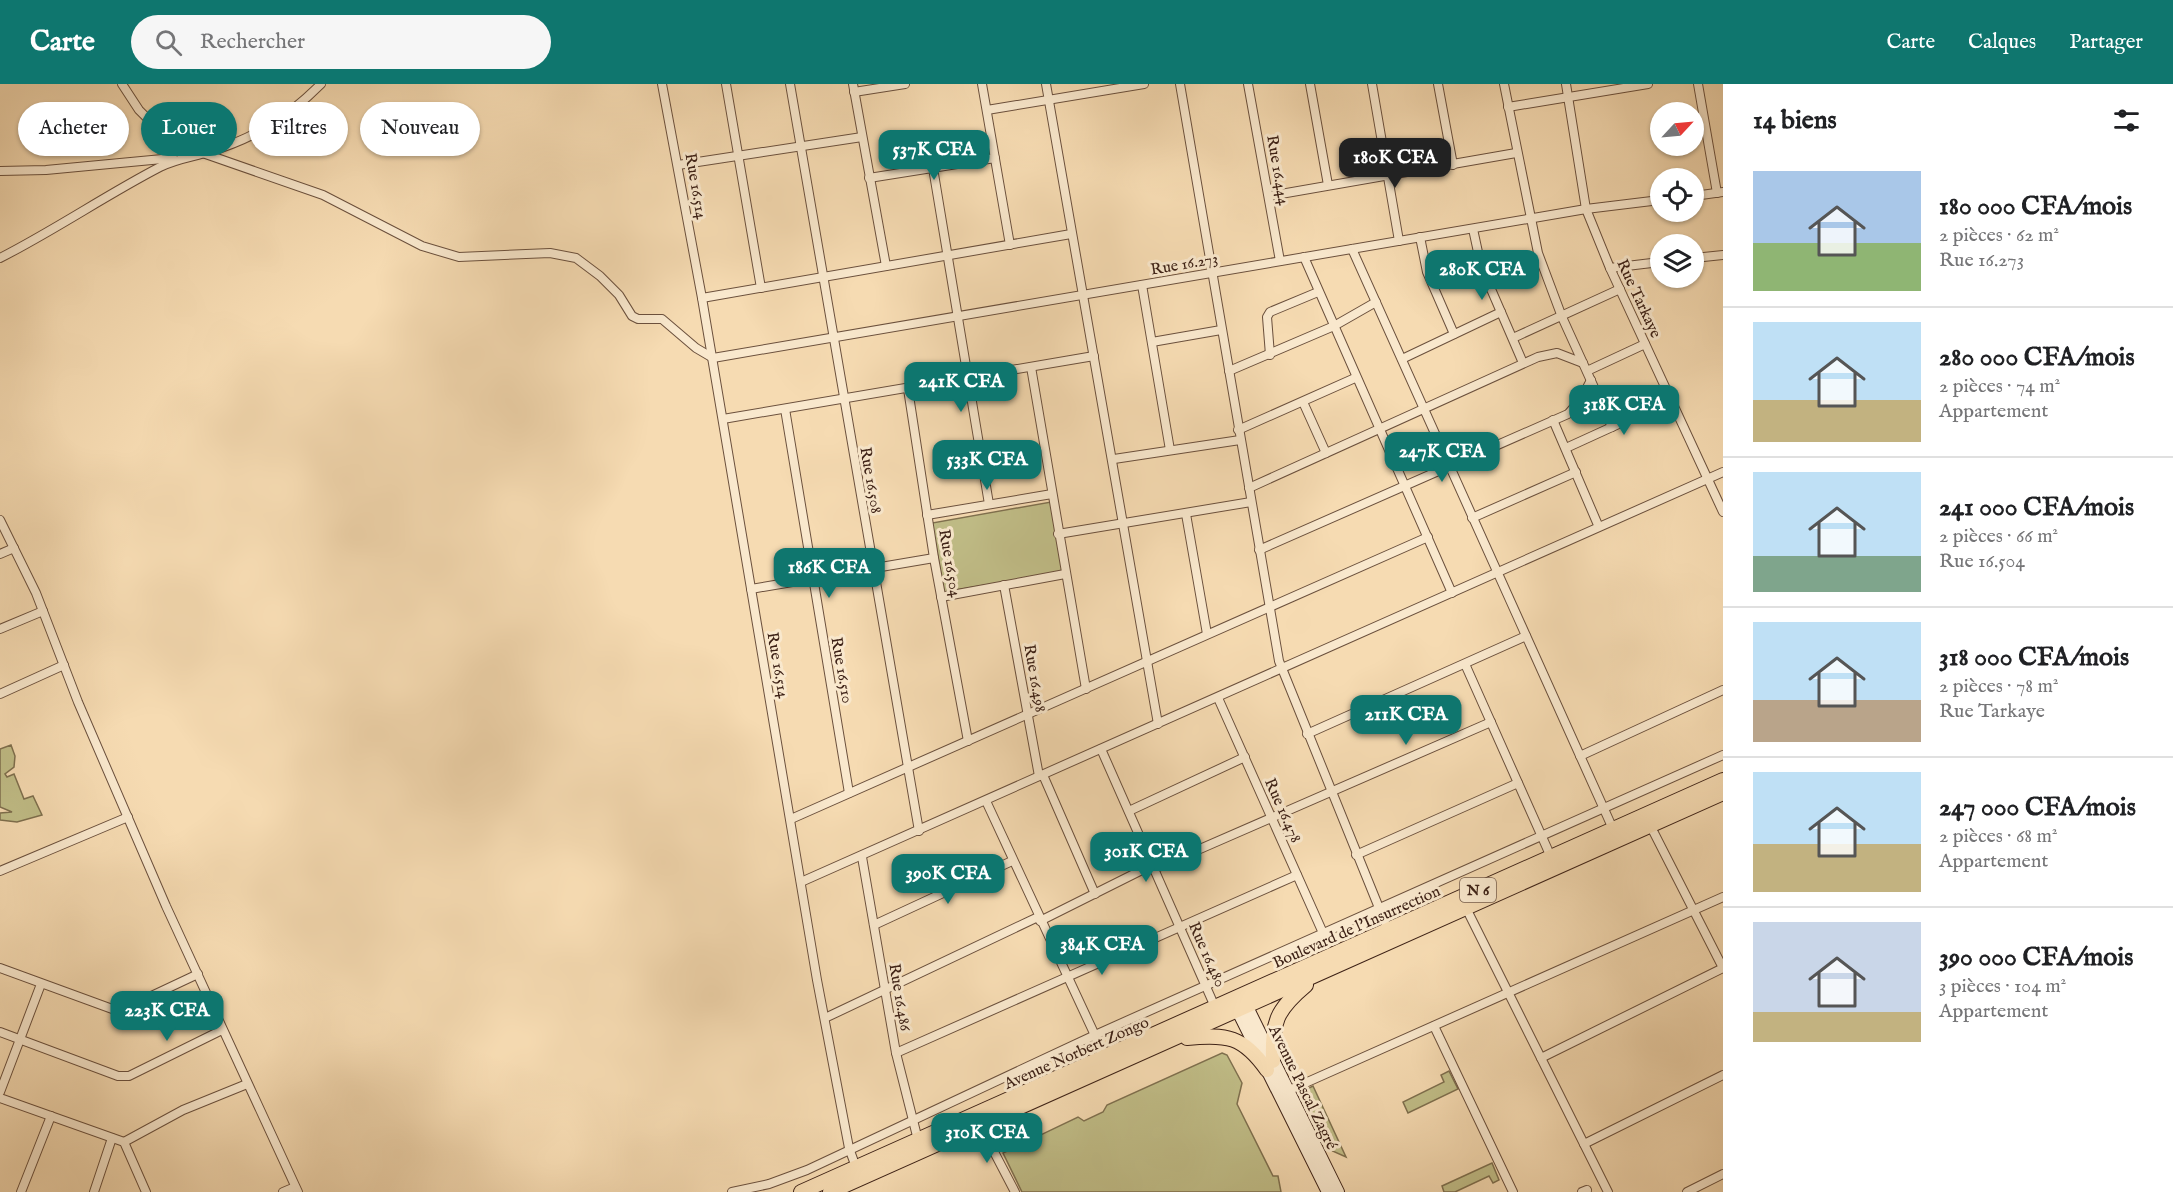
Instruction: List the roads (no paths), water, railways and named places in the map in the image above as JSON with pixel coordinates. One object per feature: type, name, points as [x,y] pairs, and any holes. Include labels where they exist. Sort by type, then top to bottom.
[{"type":"main road","name":"Boulevard de l'Insurrection","points":[[1239,1003],[1388,930],[1464,903],[1648,820],[1723,780]]},
{"type":"main road","name":"Boulevard de l'Insurrection","points":[[1239,1003],[1317,976],[1551,857],[1613,829],[1648,820],[1723,794]]},
{"type":"main road","points":[[1270,1065],[1273,1028],[1279,1012],[1317,976]]},
{"type":"main road","name":"Avenue Norbert Zongo","points":[[801,1192],[858,1173],[980,1125],[1108,1063],[1215,1007],[1239,1003]]},
{"type":"main road","name":"Avenue Norbert Zongo","points":[[830,1192],[858,1173],[918,1140],[1176,1038],[1239,1003]]},
{"type":"main road","name":"Avenue Pascal Zagré","points":[[1239,1003],[1284,1093],[1338,1192]]},
{"type":"main road","points":[[1176,1038],[1212,1036],[1234,1039],[1254,1051],[1270,1065]]},
{"type":"main road","name":"Avenue Pascal Zagré","points":[[1284,1093],[1328,1192]]},
{"type":"street","points":[[122,84],[141,111]]},
{"type":"street","points":[[237,139],[279,121],[299,107],[321,84]]},
{"type":"street","name":"Rue 16.514","points":[[662,84],[713,358],[825,1018],[849,1148],[858,1173]]},
{"type":"street","points":[[726,84],[761,288]]},
{"type":"street","name":"Rue 16.508","points":[[790,84],[872,568],[920,831]]},
{"type":"street","points":[[886,266],[853,88],[905,84]]},
{"type":"street","points":[[982,84],[1010,245]]},
{"type":"street","points":[[1046,84],[1071,234],[1114,459],[1158,724]]},
{"type":"street","points":[[987,110],[1144,84]]},
{"type":"street","points":[[1180,84],[1248,488],[1281,668],[1388,930]]},
{"type":"street","name":"Rue 16.444","points":[[1248,84],[1280,261]]},
{"type":"street","points":[[1310,84],[1328,185]]},
{"type":"street","points":[[1372,84],[1386,177],[1399,241]]},
{"type":"street","points":[[1438,84],[1453,165]]},
{"type":"street","points":[[1504,84],[1538,254],[1612,427]]},
{"type":"street","name":"Rue Tarkaye","points":[[1566,84],[1586,209],[1610,268],[1723,512]]},
{"type":"street","points":[[1508,107],[1648,84]]},
{"type":"street","points":[[1698,84],[1720,193],[1704,195]]},
{"type":"street","points":[[678,165],[862,137]]},
{"type":"street","points":[[1269,196],[1516,153]]},
{"type":"street","points":[[0,171],[124,164],[188,156]]},
{"type":"street","points":[[0,258],[158,168],[188,156]]},
{"type":"street","points":[[214,156],[347,205],[409,241],[452,256],[550,253],[576,258],[600,276],[619,295],[632,316],[638,319],[662,319],[696,348],[713,358]]},
{"type":"street","points":[[869,178],[995,158]]},
{"type":"street","points":[[933,168],[989,504]]},
{"type":"street","name":"Rue 16.273","points":[[713,358],[1586,209],[1650,201]]},
{"type":"street","points":[[1473,229],[1481,266],[1523,363]]},
{"type":"street","points":[[702,298],[1071,234]]},
{"type":"street","points":[[1420,237],[1428,276],[1454,334]]},
{"type":"street","points":[[1352,249],[1613,829]]},
{"type":"street","points":[[1704,257],[1723,255]]},
{"type":"street","points":[[1304,257],[1355,378],[1452,593]]},
{"type":"street","points":[[1610,268],[1650,263]]},
{"type":"street","points":[[1142,285],[1170,450]]},
{"type":"street","points":[[1513,338],[1620,289]]},
{"type":"street","points":[[1270,355],[1268,315],[1275,309],[1318,292]]},
{"type":"street","points":[[1229,371],[1334,326],[1376,302]]},
{"type":"street","points":[[1402,358],[1501,312]]},
{"type":"street","points":[[1152,342],[1221,330]]},
{"type":"street","points":[[1259,550],[1573,410],[1587,371],[1645,344]]},
{"type":"street","points":[[1248,488],[1523,363],[1557,353],[1587,371]]},
{"type":"street","points":[[723,420],[1094,356]]},
{"type":"street","points":[[1031,367],[1086,689]]},
{"type":"street","points":[[1238,430],[1355,378]]},
{"type":"street","name":"Rue 16.504","points":[[908,389],[934,558],[969,741]]},
{"type":"street","points":[[1566,448],[1671,400]]},
{"type":"street","points":[[1303,402],[1326,453]]},
{"type":"street","name":"Rue 16.510","points":[[785,409],[849,793]]},
{"type":"street","points":[[1553,420],[1598,525]]},
{"type":"street","points":[[1114,459],[1240,440]]},
{"type":"street","points":[[1472,518],[1576,472]]},
{"type":"street","points":[[801,882],[1218,698],[1497,573],[1598,525],[1723,472]]},
{"type":"street","points":[[927,515],[1052,494]]},
{"type":"street","points":[[1058,534],[1251,502]]},
{"type":"street","points":[[1186,514],[1207,634]]},
{"type":"street","points":[[0,520],[43,611],[128,817],[222,1030],[296,1189],[283,1192]]},
{"type":"street","points":[[791,819],[1428,537]]},
{"type":"street","points":[[0,554],[14,548]]},
{"type":"street","points":[[751,589],[934,558]]},
{"type":"street","points":[[941,597],[1065,574]]},
{"type":"street","name":"Rue 16.498","points":[[1004,585],[1041,776],[1095,894]]},
{"type":"street","points":[[0,629],[43,611]]},
{"type":"street","points":[[1307,734],[1526,636]]},
{"type":"street","points":[[1465,663],[1551,857]]},
{"type":"street","points":[[0,694],[64,665]]},
{"type":"street","points":[[1580,756],[1723,690]]},
{"type":"street","name":"Rue 16.478","points":[[1218,698],[1323,933]]},
{"type":"street","points":[[825,1018],[1153,867],[1491,722]]},
{"type":"street","name":"Rue 16.480","points":[[1101,749],[1215,1007]]},
{"type":"street","points":[[732,1192],[784,1179],[1095,1035],[1542,838],[1723,755]]},
{"type":"street","points":[[1129,811],[1245,758]]},
{"type":"street","points":[[1356,855],[1518,783]]},
{"type":"street","points":[[986,801],[1066,978],[1108,1063]]},
{"type":"street","points":[[0,871],[128,817]]},
{"type":"street","points":[[1541,1058],[1723,968],[1648,820]]},
{"type":"street","name":"Rue 16.486","points":[[862,857],[896,1053],[911,1120],[918,1140]]},
{"type":"street","points":[[874,925],[1012,861]]},
{"type":"street","points":[[896,1053],[1297,875]]},
{"type":"street","points":[[1284,1093],[1508,991],[1723,897]]},
{"type":"street","points":[[1464,903],[1608,1192]]},
{"type":"street","points":[[0,968],[118,1010],[198,974]]},
{"type":"street","points":[[0,1092],[41,984]]},
{"type":"street","points":[[1434,1026],[1513,1192]]},
{"type":"street","points":[[0,1032],[111,1075],[129,1076],[222,1030]]},
{"type":"street","points":[[1584,1144],[1723,1075]]},
{"type":"street","points":[[123,1142],[183,1110],[247,1084]]},
{"type":"street","points":[[0,1098],[123,1142],[146,1192]]},
{"type":"street","points":[[21,1192],[51,1116]]},
{"type":"street","points":[[980,1125],[1015,1192]]},
{"type":"street","points":[[94,1192],[112,1138]]},
{"type":"street","points":[[1687,1192],[1723,1174]]}]
